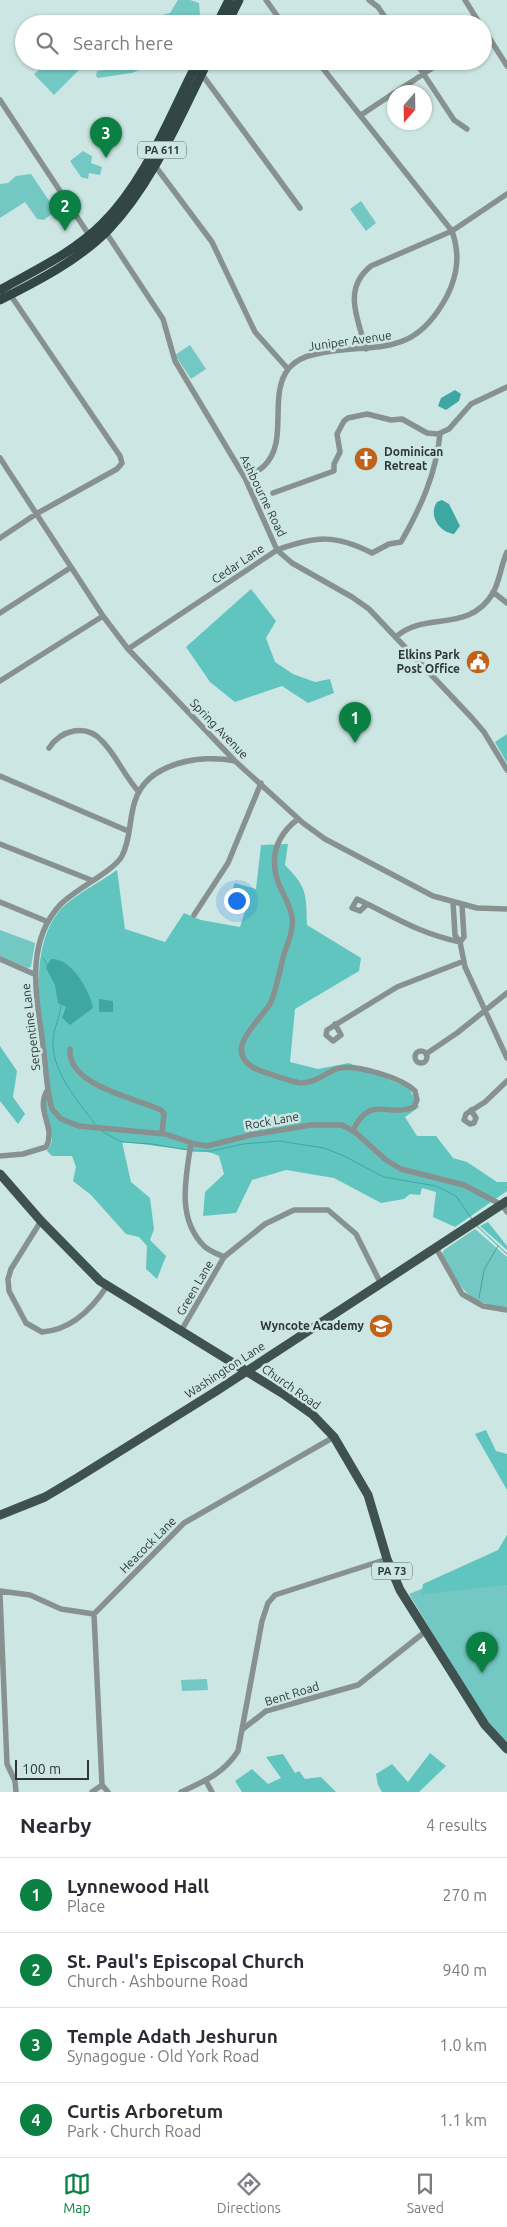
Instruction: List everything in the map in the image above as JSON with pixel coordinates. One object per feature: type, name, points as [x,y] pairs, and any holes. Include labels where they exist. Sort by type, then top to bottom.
[{"type":"highway","points":[[222,15],[229,0]]},
{"type":"highway","points":[[232,15],[239,0]]},
{"type":"highway","name":"PA 611","points":[[0,300],[5,291],[60,267],[103,228],[152,162],[197,70]]},
{"type":"main road","name":"Church Road","points":[[0,1174],[41,1220],[108,1286],[181,1330],[305,1410],[334,1437],[368,1495],[387,1559],[400,1590],[485,1725],[507,1749]]},
{"type":"main road","name":"Washington Lane","points":[[0,1515],[50,1494],[382,1284],[486,1215],[505,1206]]},
{"type":"street","points":[[266,0],[277,15]]},
{"type":"street","points":[[368,0],[378,7],[382,15]]},
{"type":"street","points":[[465,0],[474,15]]},
{"type":"street","points":[[492,43],[507,66]]},
{"type":"street","points":[[200,70],[300,208]]},
{"type":"street","name":"Juniper Avenue","points":[[288,369],[298,360],[312,354],[391,346],[404,342],[427,325],[441,308],[458,268],[458,247],[452,230],[325,70]]},
{"type":"street","points":[[421,70],[454,120],[466,129]]},
{"type":"street","points":[[408,85],[431,70]]},
{"type":"street","points":[[361,115],[387,98]]},
{"type":"street","points":[[0,100],[91,238]]},
{"type":"street","points":[[152,162],[212,242],[255,332],[288,369],[279,394],[273,452],[264,465],[245,478]]},
{"type":"street","points":[[366,349],[354,300],[357,280],[372,266],[452,230],[507,194]]},
{"type":"street","name":"Ashbourne Road","points":[[103,228],[163,319],[175,361],[245,478],[278,550],[292,563],[358,600],[396,636],[476,722],[507,770]]},
{"type":"street","points":[[0,538],[36,514],[117,470],[122,463],[120,456],[5,291]]},
{"type":"street","points":[[273,493],[334,472],[334,464],[340,452],[337,434],[344,421],[353,416],[367,414],[390,420],[402,419],[427,433],[440,434],[449,429],[471,404],[507,388]]},
{"type":"street","name":"Cedar Lane","points":[[128,649],[278,550],[304,540],[320,538],[338,539],[372,553],[389,544],[401,542],[422,505],[438,455],[440,434]]},
{"type":"street","name":"Spring Avenue","points":[[0,458],[70,568],[128,649],[236,761],[298,819],[325,839],[412,886],[462,905],[507,909]]},
{"type":"street","points":[[396,636],[404,630],[415,626],[453,621],[466,616],[480,606],[493,592],[507,552]]},
{"type":"street","points":[[0,613],[70,568]]},
{"type":"street","points":[[493,592],[507,603]]},
{"type":"street","points":[[0,681],[103,616]]},
{"type":"street","points":[[49,748],[56,740],[70,731],[83,730],[94,734],[103,742],[139,792]]},
{"type":"street","name":"Serpentine Lane","points":[[0,1156],[23,1154],[46,1147],[50,1132],[42,1103],[48,1089],[34,974],[41,935],[46,921],[70,896],[118,861],[125,848],[135,800],[139,792],[158,773],[178,763],[202,758],[236,761]]},
{"type":"street","points":[[0,776],[128,831]]},
{"type":"street","points":[[194,915],[228,863],[261,783]]},
{"type":"street","points":[[298,819],[286,828],[280,836],[276,845],[275,857],[278,881],[292,917],[291,932],[271,1000],[246,1034],[242,1046],[243,1053],[247,1061],[255,1069],[296,1082],[311,1081],[337,1069],[354,1067],[392,1079],[415,1091],[417,1100],[414,1107],[402,1110],[370,1109],[361,1116],[353,1130]]},
{"type":"street","points":[[0,844],[92,880]]},
{"type":"street","points":[[0,902],[46,921]]},
{"type":"street","points":[[453,902],[455,935],[460,942],[464,961],[507,1058]]},
{"type":"street","points":[[367,904],[421,931],[460,942]]},
{"type":"street","points":[[460,942],[464,937],[462,905]]},
{"type":"street","points":[[0,959],[34,974]]},
{"type":"street","points":[[335,1024],[397,987],[464,961]]},
{"type":"street","points":[[426,1054],[486,1011],[507,993]]},
{"type":"street","points":[[70,1049],[69,1054],[78,1072],[107,1091],[161,1110],[164,1114],[162,1133]]},
{"type":"street","points":[[471,1110],[507,1082]]},
{"type":"street","name":"Rock Lane","points":[[48,1089],[52,1109],[58,1116],[70,1124],[162,1133],[190,1144],[207,1146],[251,1134],[320,1124],[338,1125],[353,1130],[386,1160],[401,1169],[457,1182],[505,1206]]},
{"type":"street","points":[[190,1144],[183,1192],[184,1205],[195,1235],[205,1248],[224,1257]]},
{"type":"street","name":"Green Lane","points":[[181,1330],[224,1257],[265,1224],[294,1210],[328,1210],[356,1234],[382,1284]]},
{"type":"street","points":[[41,1220],[8,1279],[9,1291],[26,1323],[42,1332],[63,1327],[91,1308],[108,1286]]},
{"type":"street","points":[[436,1248],[462,1294],[483,1306],[507,1310]]},
{"type":"street","name":"Heacock Lane","points":[[94,1614],[184,1523],[334,1437]]},
{"type":"street","points":[[181,1792],[206,1781],[230,1764],[238,1751],[262,1621],[268,1603],[275,1595],[387,1559]]},
{"type":"street","points":[[0,1591],[30,1595],[61,1609],[94,1614],[102,1785],[108,1792]]},
{"type":"street","points":[[0,1595],[2,1723],[6,1764],[15,1781],[16,1792]]},
{"type":"street","name":"Bent Road","points":[[243,1728],[266,1711],[358,1685],[426,1631]]},
{"type":"street","points":[[206,1781],[212,1792]]},
{"type":"street","points":[[92,1792],[102,1785]]},
{"type":"shaded area","points":[[178,0],[190,0],[199,3],[200,15],[163,15],[170,13]]},
{"type":"shaded area","points":[[38,70],[79,70],[54,95],[34,74]]},
{"type":"shaded area","points":[[139,70],[132,73],[98,78],[96,76],[97,71]]},
{"type":"shaded area","points":[[83,151],[92,156],[91,163],[102,167],[100,175],[89,173],[88,179],[81,177],[70,161]]},
{"type":"shaded area","points":[[31,174],[52,205],[54,212],[44,220],[37,219],[25,202],[0,218],[0,184],[8,183],[16,176]]},
{"type":"shaded area","points":[[361,201],[376,223],[366,231],[350,209]]},
{"type":"shaded area","points":[[190,345],[206,369],[191,379],[175,355]]},
{"type":"shaded area","points":[[455,390],[461,394],[459,401],[446,410],[438,406],[441,398]]},
{"type":"shaded area","points":[[442,500],[449,504],[460,526],[454,534],[444,530],[434,517],[437,502]]},
{"type":"shaded area","points":[[251,589],[276,621],[266,638],[275,662],[293,674],[315,682],[330,679],[334,693],[308,703],[282,686],[235,702],[210,682],[186,647]]},
{"type":"shaded area","points":[[507,734],[507,763],[495,742]]},
{"type":"shaded area","points":[[288,844],[285,865],[302,886],[306,899],[307,925],[361,958],[359,971],[295,1009],[290,1062],[318,1069],[349,1063],[409,1088],[419,1107],[405,1117],[417,1136],[436,1136],[453,1158],[467,1162],[497,1182],[507,1182],[507,1191],[455,1227],[433,1217],[436,1192],[422,1188],[420,1195],[410,1194],[404,1199],[381,1203],[334,1178],[286,1170],[252,1180],[236,1213],[203,1216],[205,1192],[224,1174],[219,1156],[213,1153],[122,1142],[131,1182],[150,1198],[154,1229],[150,1240],[166,1256],[157,1279],[146,1269],[147,1246],[139,1237],[126,1234],[91,1195],[73,1181],[76,1167],[72,1156],[52,1156],[47,1151],[52,1138],[45,1114],[45,1102],[49,1087],[39,995],[39,971],[42,948],[49,927],[61,909],[117,870],[125,929],[165,942],[184,913],[201,920],[240,927],[245,911],[233,887],[235,883],[256,889],[261,845]]},
{"type":"shaded area","points":[[0,930],[35,943],[31,967],[28,968],[0,957]]},
{"type":"shaded area","points":[[51,959],[59,960],[73,970],[84,985],[91,1001],[93,1008],[70,1025],[62,1018],[66,1007],[58,1003],[55,985],[46,968]]},
{"type":"shaded area","points":[[99,999],[113,1001],[113,1012],[99,1012]]},
{"type":"shaded area","points":[[0,1046],[17,1071],[13,1097],[25,1114],[18,1124],[0,1101]]},
{"type":"shaded area","points":[[488,1222],[507,1246],[507,1250],[480,1226]]},
{"type":"shaded area","points":[[475,1229],[507,1257],[507,1309],[481,1302],[466,1292],[442,1254],[444,1250]]},
{"type":"shaded area","points":[[486,1430],[496,1451],[507,1454],[507,1490],[475,1434]]},
{"type":"shaded area","points":[[507,1535],[507,1585],[422,1594],[423,1584],[498,1550]]},
{"type":"shaded area","points":[[507,1554],[507,1745],[484,1718],[409,1594]]},
{"type":"shaded area","points":[[207,1679],[208,1690],[182,1691],[181,1680]]},
{"type":"shaded area","points":[[430,1753],[446,1766],[419,1792],[382,1792],[378,1785],[376,1774],[392,1764],[408,1782]]},
{"type":"shaded area","points":[[283,1754],[295,1773],[299,1771],[305,1779],[321,1777],[336,1792],[242,1792],[235,1781],[252,1769],[268,1784],[281,1778],[266,1757]]},
{"type":"waterway","points":[[43,958],[48,966]]},
{"type":"waterway","points":[[61,1004],[53,1037],[57,1064],[67,1086],[95,1124]]},
{"type":"waterway","points":[[101,1131],[122,1142],[152,1144],[188,1150]]},
{"type":"waterway","points":[[192,1151],[211,1151],[243,1144],[279,1141],[324,1148],[342,1155],[384,1177],[436,1186],[456,1196],[472,1219]]},
{"type":"waterway","points":[[476,1225],[507,1254]]},
{"type":"waterway","points":[[479,1298],[484,1270],[498,1246]]},
{"type":"place","name":"Temple Adath Jeshurun","points":[[106,158]]},
{"type":"place","name":"St. Paul's Episcopal Church","points":[[65,231]]},
{"type":"place","name":"Dominican Retreat","points":[[366,459]]},
{"type":"place","name":"Elkins Park Post Office","points":[[478,662]]},
{"type":"place","name":"Lynnewood Hall","points":[[355,743]]},
{"type":"place","name":"Wyncote Academy","points":[[381,1326]]},
{"type":"place","name":"Curtis Arboretum","points":[[482,1673]]}]
